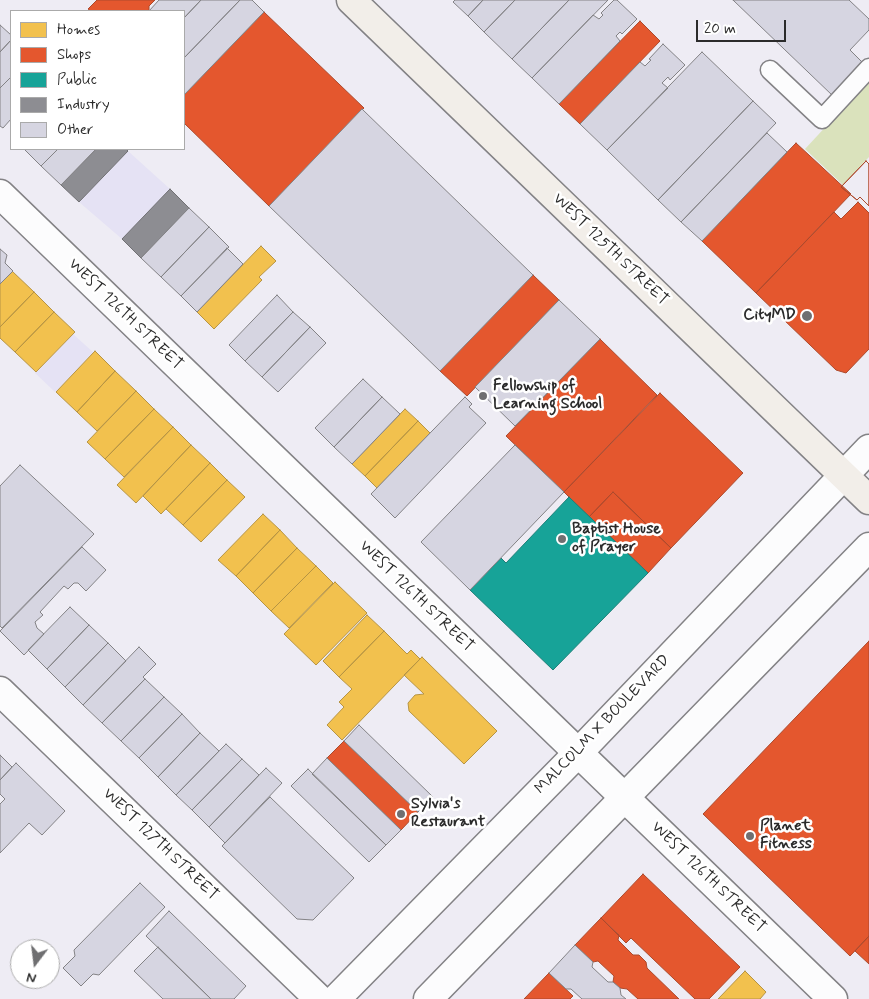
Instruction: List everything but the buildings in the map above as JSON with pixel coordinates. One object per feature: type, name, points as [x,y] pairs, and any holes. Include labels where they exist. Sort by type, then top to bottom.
[{"type":"main road","name":"WEST 125TH STREET","points":[[351,0],[869,500]]},
{"type":"street","name":"WEST 126TH STREET","points":[[0,194],[833,999]]},
{"type":"street","name":"MALCOLM X BOULEVARD","points":[[336,999],[578,753],[869,449]]},
{"type":"street","points":[[428,999],[869,547]]},
{"type":"street","name":"WEST 127TH STREET","points":[[0,690],[320,999]]},
{"type":"lane","points":[[770,70],[822,119],[869,68]]},
{"type":"shaded area","points":[[128,151],[170,189],[122,239],[79,202]]},
{"type":"shaded area","points":[[73,334],[94,353],[55,392],[35,373]]},
{"type":"green space","points":[[869,80],[869,157],[843,185],[805,149]]},
{"type":"place","name":"CityMD","points":[[807,316]]},
{"type":"place","name":"Fellowship of Learning School","points":[[483,396]]},
{"type":"place","name":"Baptist House of Prayer","points":[[562,539]]},
{"type":"place","name":"Sylvia's Restaurant","points":[[401,814]]},
{"type":"place","name":"Planet Fitness","points":[[750,836]]}]
